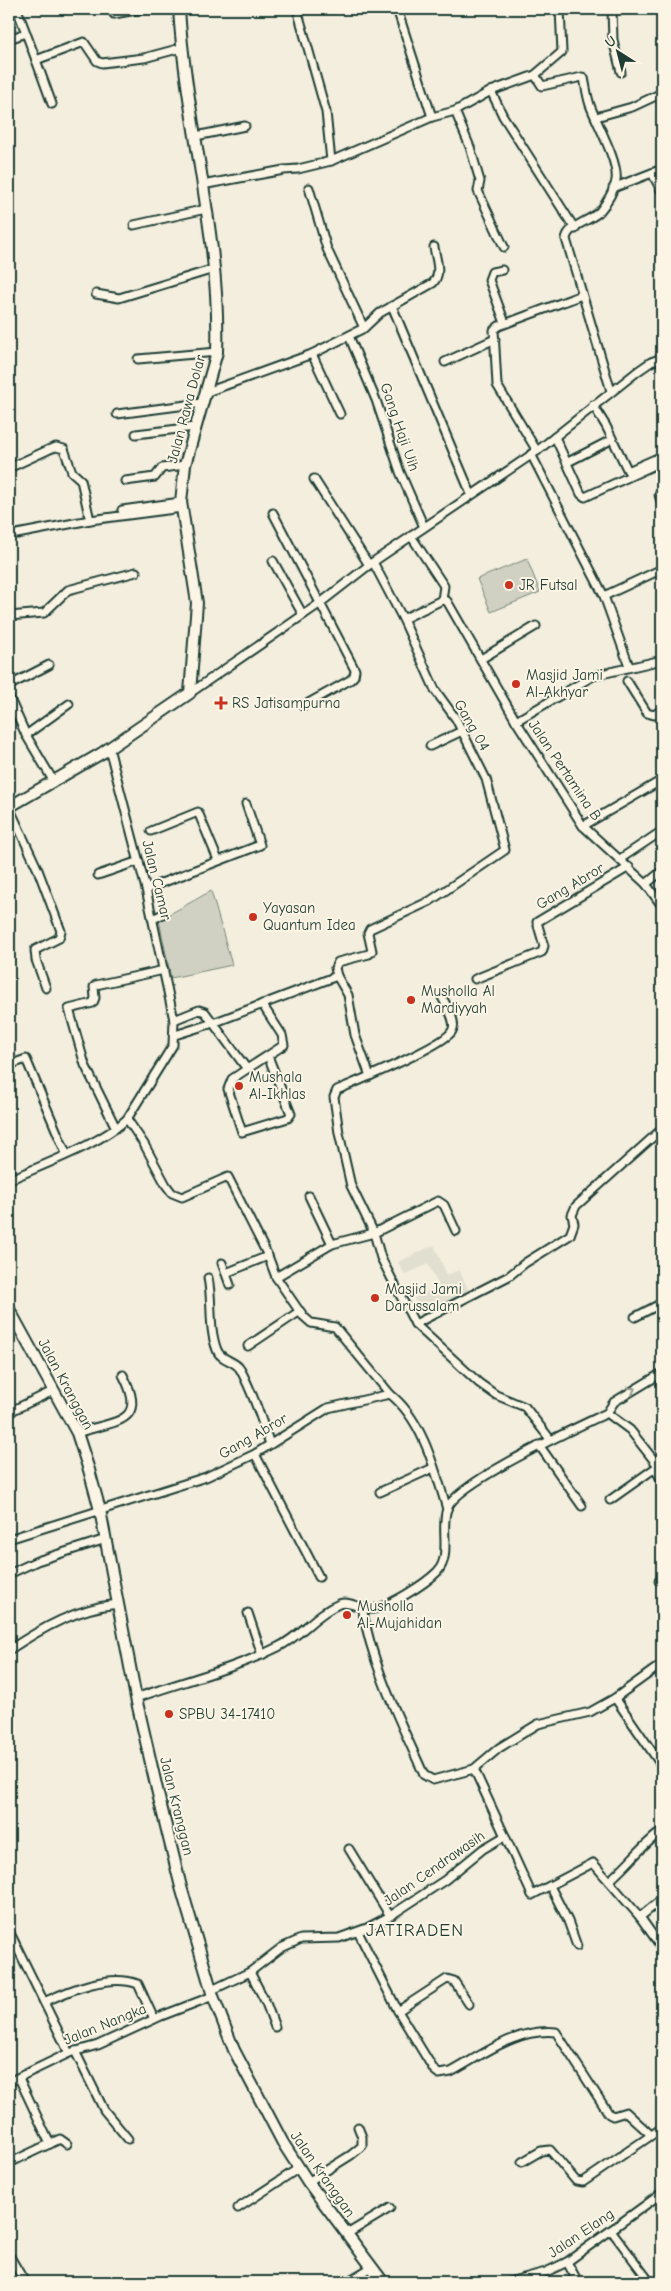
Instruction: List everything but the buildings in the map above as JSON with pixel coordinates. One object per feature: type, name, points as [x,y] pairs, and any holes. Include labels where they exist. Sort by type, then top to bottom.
[{"type":"main road","name":"Jalan Rawa Dolar","points":[[179,9],[181,48],[196,136],[214,269],[217,352],[185,465],[181,505],[197,603],[190,693]]},
{"type":"main road","points":[[9,807],[109,748],[190,693]]},
{"type":"main road","name":"Jalan Kranggan","points":[[9,1309],[77,1433],[100,1510],[136,1698],[179,1878],[212,1993],[234,2050],[282,2143],[308,2182],[384,2282]]},
{"type":"street","points":[[17,9],[52,104]]},
{"type":"street","points":[[112,9],[114,14],[117,14],[142,9]]},
{"type":"street","points":[[297,9],[326,112],[331,160]]},
{"type":"street","points":[[397,9],[432,117]]},
{"type":"street","points":[[202,184],[298,169],[331,160],[432,117],[455,111],[491,91],[535,75],[562,52],[560,9]]},
{"type":"street","points":[[612,9],[613,40],[621,72]]},
{"type":"street","points":[[9,39],[26,33]]},
{"type":"street","points":[[36,60],[84,42],[97,61],[102,63],[144,58],[181,48]]},
{"type":"street","points":[[535,75],[542,86],[584,78],[590,104],[612,158],[616,180],[613,188],[599,212],[567,234],[566,240],[611,391]]},
{"type":"street","points":[[491,91],[503,116],[575,229]]},
{"type":"street","points":[[596,116],[632,107],[662,93]]},
{"type":"street","points":[[455,111],[470,146],[480,180],[478,191],[504,247]]},
{"type":"street","points":[[196,136],[245,126]]},
{"type":"street","points":[[613,188],[662,169]]},
{"type":"street","points":[[652,173],[662,192]]},
{"type":"street","points":[[309,188],[327,249],[364,328]]},
{"type":"street","points":[[134,225],[206,210]]},
{"type":"street","points":[[206,392],[312,354],[364,328],[380,313],[437,279],[438,272],[434,247]]},
{"type":"street","points":[[96,294],[119,298],[214,269]]},
{"type":"street","points":[[502,270],[492,272],[489,280],[505,324]]},
{"type":"street","points":[[582,295],[495,329],[497,385],[534,453],[604,596],[629,666]]},
{"type":"street","points":[[392,306],[471,494]]},
{"type":"street","name":"Gang Haji Uih","points":[[350,336],[376,400],[400,472],[424,527]]},
{"type":"street","points":[[445,362],[495,339]]},
{"type":"street","points":[[138,359],[217,352]]},
{"type":"street","points":[[312,354],[340,414]]},
{"type":"street","points":[[190,693],[319,604],[371,563],[534,453],[611,391],[651,362],[662,358]]},
{"type":"street","points":[[117,414],[202,403]]},
{"type":"street","points":[[593,405],[606,426],[628,471],[662,459]]},
{"type":"street","points":[[136,434],[195,427]]},
{"type":"street","points":[[555,437],[581,494],[586,497],[662,459]]},
{"type":"street","points":[[568,462],[607,442]]},
{"type":"street","points":[[9,468],[50,449],[56,447],[64,449],[72,472],[81,480],[90,520]]},
{"type":"street","points":[[125,481],[155,477],[162,468],[185,465]]},
{"type":"street","points":[[314,479],[371,563],[403,619],[442,600],[444,586],[411,536]]},
{"type":"street","points":[[662,491],[659,495],[662,504]]},
{"type":"street","points":[[122,510],[181,505]]},
{"type":"street","points":[[18,534],[181,505]]},
{"type":"street","points":[[273,513],[355,672],[350,680],[303,706]]},
{"type":"street","points":[[273,561],[303,615]]},
{"type":"street","points":[[604,596],[662,569]]},
{"type":"street","points":[[9,616],[44,613],[68,590],[136,572]]},
{"type":"street","name":"Jalan Pertamina B","points":[[442,600],[447,601],[516,721],[583,826],[646,884],[662,906]]},
{"type":"street","name":"Gang 04","points":[[337,976],[335,968],[338,962],[369,954],[372,951],[368,933],[370,929],[397,918],[430,900],[506,850],[486,779],[462,731],[435,690],[403,619]]},
{"type":"street","points":[[480,659],[536,626]]},
{"type":"street","points":[[516,721],[593,676],[629,666],[662,660]]},
{"type":"street","points":[[9,688],[12,684],[49,665]]},
{"type":"street","points":[[627,681],[646,713],[654,715],[662,710]]},
{"type":"street","points":[[9,697],[26,735],[54,782]]},
{"type":"street","points":[[26,735],[70,704]]},
{"type":"street","points":[[430,746],[462,731]]},
{"type":"street","name":"Jalan Camar","points":[[9,1174],[87,1144],[116,1128],[127,1119],[167,1056],[175,1035],[174,1020],[146,888],[109,748]]},
{"type":"street","points":[[583,826],[662,780]]},
{"type":"street","points":[[146,888],[260,844],[246,804]]},
{"type":"street","points":[[9,807],[38,870],[61,930],[59,938],[35,950],[36,960],[46,988]]},
{"type":"street","points":[[151,831],[198,812],[218,860]]},
{"type":"street","points":[[620,859],[662,830]]},
{"type":"street","points":[[98,874],[139,861]]},
{"type":"street","name":"Gang Abror","points":[[474,979],[540,953],[544,946],[537,922],[629,867]]},
{"type":"street","points":[[646,884],[662,871]]},
{"type":"street","points":[[153,919],[163,914]]},
{"type":"street","points":[[116,1128],[85,1065],[69,1009],[93,1002],[96,985],[164,970]]},
{"type":"street","points":[[175,1035],[213,1023],[337,976],[348,995],[355,1035],[370,1076]]},
{"type":"street","points":[[441,995],[454,1024],[452,1032],[417,1054],[338,1090],[334,1097],[338,1133],[351,1186],[374,1232],[381,1258],[415,1324],[479,1383],[496,1395],[525,1407],[550,1439]]},
{"type":"street","points":[[262,1004],[285,1040],[284,1045],[232,1079],[228,1089],[242,1132],[288,1118],[291,1114],[268,1056]]},
{"type":"street","points":[[174,1020],[199,1010],[205,1012],[247,1069]]},
{"type":"street","points":[[9,1065],[26,1060],[65,1151]]},
{"type":"street","points":[[127,1119],[172,1192],[182,1197],[228,1177],[268,1256],[276,1277],[302,1314],[311,1322],[335,1327],[390,1394],[401,1403],[421,1436],[447,1508],[443,1561],[438,1571],[399,1599],[372,1609],[347,1602],[333,1607],[318,1616],[291,1640],[262,1655],[240,1665],[136,1698]]},
{"type":"street","points":[[415,1324],[509,1276],[525,1263],[570,1235],[574,1224],[572,1215],[576,1206],[662,1129]]},
{"type":"street","points":[[309,1196],[332,1244]]},
{"type":"street","points":[[276,1277],[332,1244],[374,1232],[438,1201],[444,1205],[456,1231]]},
{"type":"street","points":[[226,1273],[268,1256]]},
{"type":"street","points":[[222,1263],[230,1285]]},
{"type":"street","points":[[208,1278],[213,1333],[217,1351],[223,1358],[239,1367],[270,1444]]},
{"type":"street","points":[[635,1317],[662,1303]]},
{"type":"street","points":[[248,1346],[300,1311],[302,1314]]},
{"type":"street","points":[[447,1508],[464,1490],[538,1445],[607,1413],[614,1402],[662,1373]]},
{"type":"street","points":[[77,1433],[122,1419],[131,1412],[134,1402],[123,1375]]},
{"type":"street","points":[[9,1412],[53,1391]]},
{"type":"street","name":"Gang Abror","points":[[9,1539],[206,1477],[255,1454],[328,1408],[390,1394]]},
{"type":"street","points":[[607,1413],[630,1430],[660,1468]]},
{"type":"street","points":[[538,1445],[582,1506]]},
{"type":"street","points":[[255,1454],[319,1578]]},
{"type":"street","points":[[380,1492],[433,1468]]},
{"type":"street","points":[[660,1468],[658,1472],[662,1481]]},
{"type":"street","points":[[610,1500],[660,1468]]},
{"type":"street","points":[[9,1574],[37,1561],[106,1539]]},
{"type":"street","points":[[9,1650],[56,1622],[104,1606],[118,1604]]},
{"type":"street","points":[[362,1607],[365,1627],[387,1690],[424,1775],[433,1780],[474,1770],[499,1748],[538,1724],[590,1712],[615,1698],[662,1664]]},
{"type":"street","points":[[248,1613],[262,1655]]},
{"type":"street","points":[[615,1698],[662,1766]]},
{"type":"street","points":[[474,1770],[505,1836]]},
{"type":"street","points":[[609,1882],[631,1862],[642,1846],[662,1830]]},
{"type":"street","name":"Jalan Cendrawasih","points":[[212,1993],[250,1972],[282,1948],[301,1939],[339,1938],[358,1932],[390,1916],[445,1880],[483,1849],[505,1836],[530,1893],[535,1894],[593,1863],[640,1918],[662,1948]]},
{"type":"street","points":[[349,1850],[390,1916]]},
{"type":"street","points":[[550,1886],[568,1921],[576,1946]]},
{"type":"street","points":[[640,1918],[662,1899]]},
{"type":"street","points":[[9,1931],[11,1940],[104,2110],[128,2138]]},
{"type":"street","points":[[358,1932],[398,2011],[434,2070],[439,2074],[451,2072],[516,2037],[541,2030],[556,2032],[609,2114],[613,2116],[626,2112],[651,2135]]},
{"type":"street","points":[[250,1972],[266,2002],[275,2027]]},
{"type":"street","points":[[398,2011],[448,1979],[454,1982],[470,2004]]},
{"type":"street","points":[[44,2002],[97,1982],[132,1982],[138,1984],[154,2019]]},
{"type":"street","name":"Jalan Nangka","points":[[9,2082],[72,2052],[98,2045],[212,1993]]},
{"type":"street","points":[[19,2078],[50,2144]]},
{"type":"street","points":[[308,2182],[362,2146],[358,2127]]},
{"type":"street","points":[[522,2162],[541,2151],[550,2150],[576,2181],[583,2182],[662,2128]]},
{"type":"street","points":[[9,2163],[60,2139],[67,2144]]},
{"type":"street","points":[[238,2208],[299,2168]]},
{"type":"street","name":"Jalan Elang","points":[[509,2282],[546,2272],[566,2262],[662,2193]]},
{"type":"street","points":[[347,2234],[390,2208]]},
{"type":"street","points":[[611,2230],[650,2282]]},
{"type":"street","points":[[9,2255],[23,2279],[18,2282]]},
{"type":"street","points":[[566,2262],[578,2282]]},
{"type":"street","points":[[348,2282],[372,2267]]},
{"type":"shaded area","name":"JR Futsal","points":[[527,559],[540,592],[491,612],[477,579]]},
{"type":"shaded area","points":[[211,891],[232,965],[171,978],[159,920]]},
{"type":"shaded area","points":[[434,1245],[447,1275],[459,1270],[470,1293],[422,1316],[414,1298],[439,1286],[428,1264],[405,1275],[398,1262]]},
{"type":"place","name":"JR Futsal","points":[[509,585]]},
{"type":"place","name":"Masjid Jami Al-Akhyar","points":[[516,684]]},
{"type":"place","name":"RS Jatisampurna","points":[[221,703]]},
{"type":"place","name":"Yayasan Quantum Idea","points":[[253,917]]},
{"type":"place","name":"Musholla Al Mardiyyah","points":[[411,1000]]},
{"type":"place","name":"Mushala Al-Ikhlas","points":[[239,1086]]},
{"type":"place","name":"Masjid Jami Darussalam","points":[[375,1298]]},
{"type":"place","name":"Musholla Al-Mujahidan","points":[[347,1615]]},
{"type":"place","name":"SPBU 34-17410","points":[[169,1714]]},
{"type":"district","name":"JATIRADEN","points":[[415,1930]]}]
